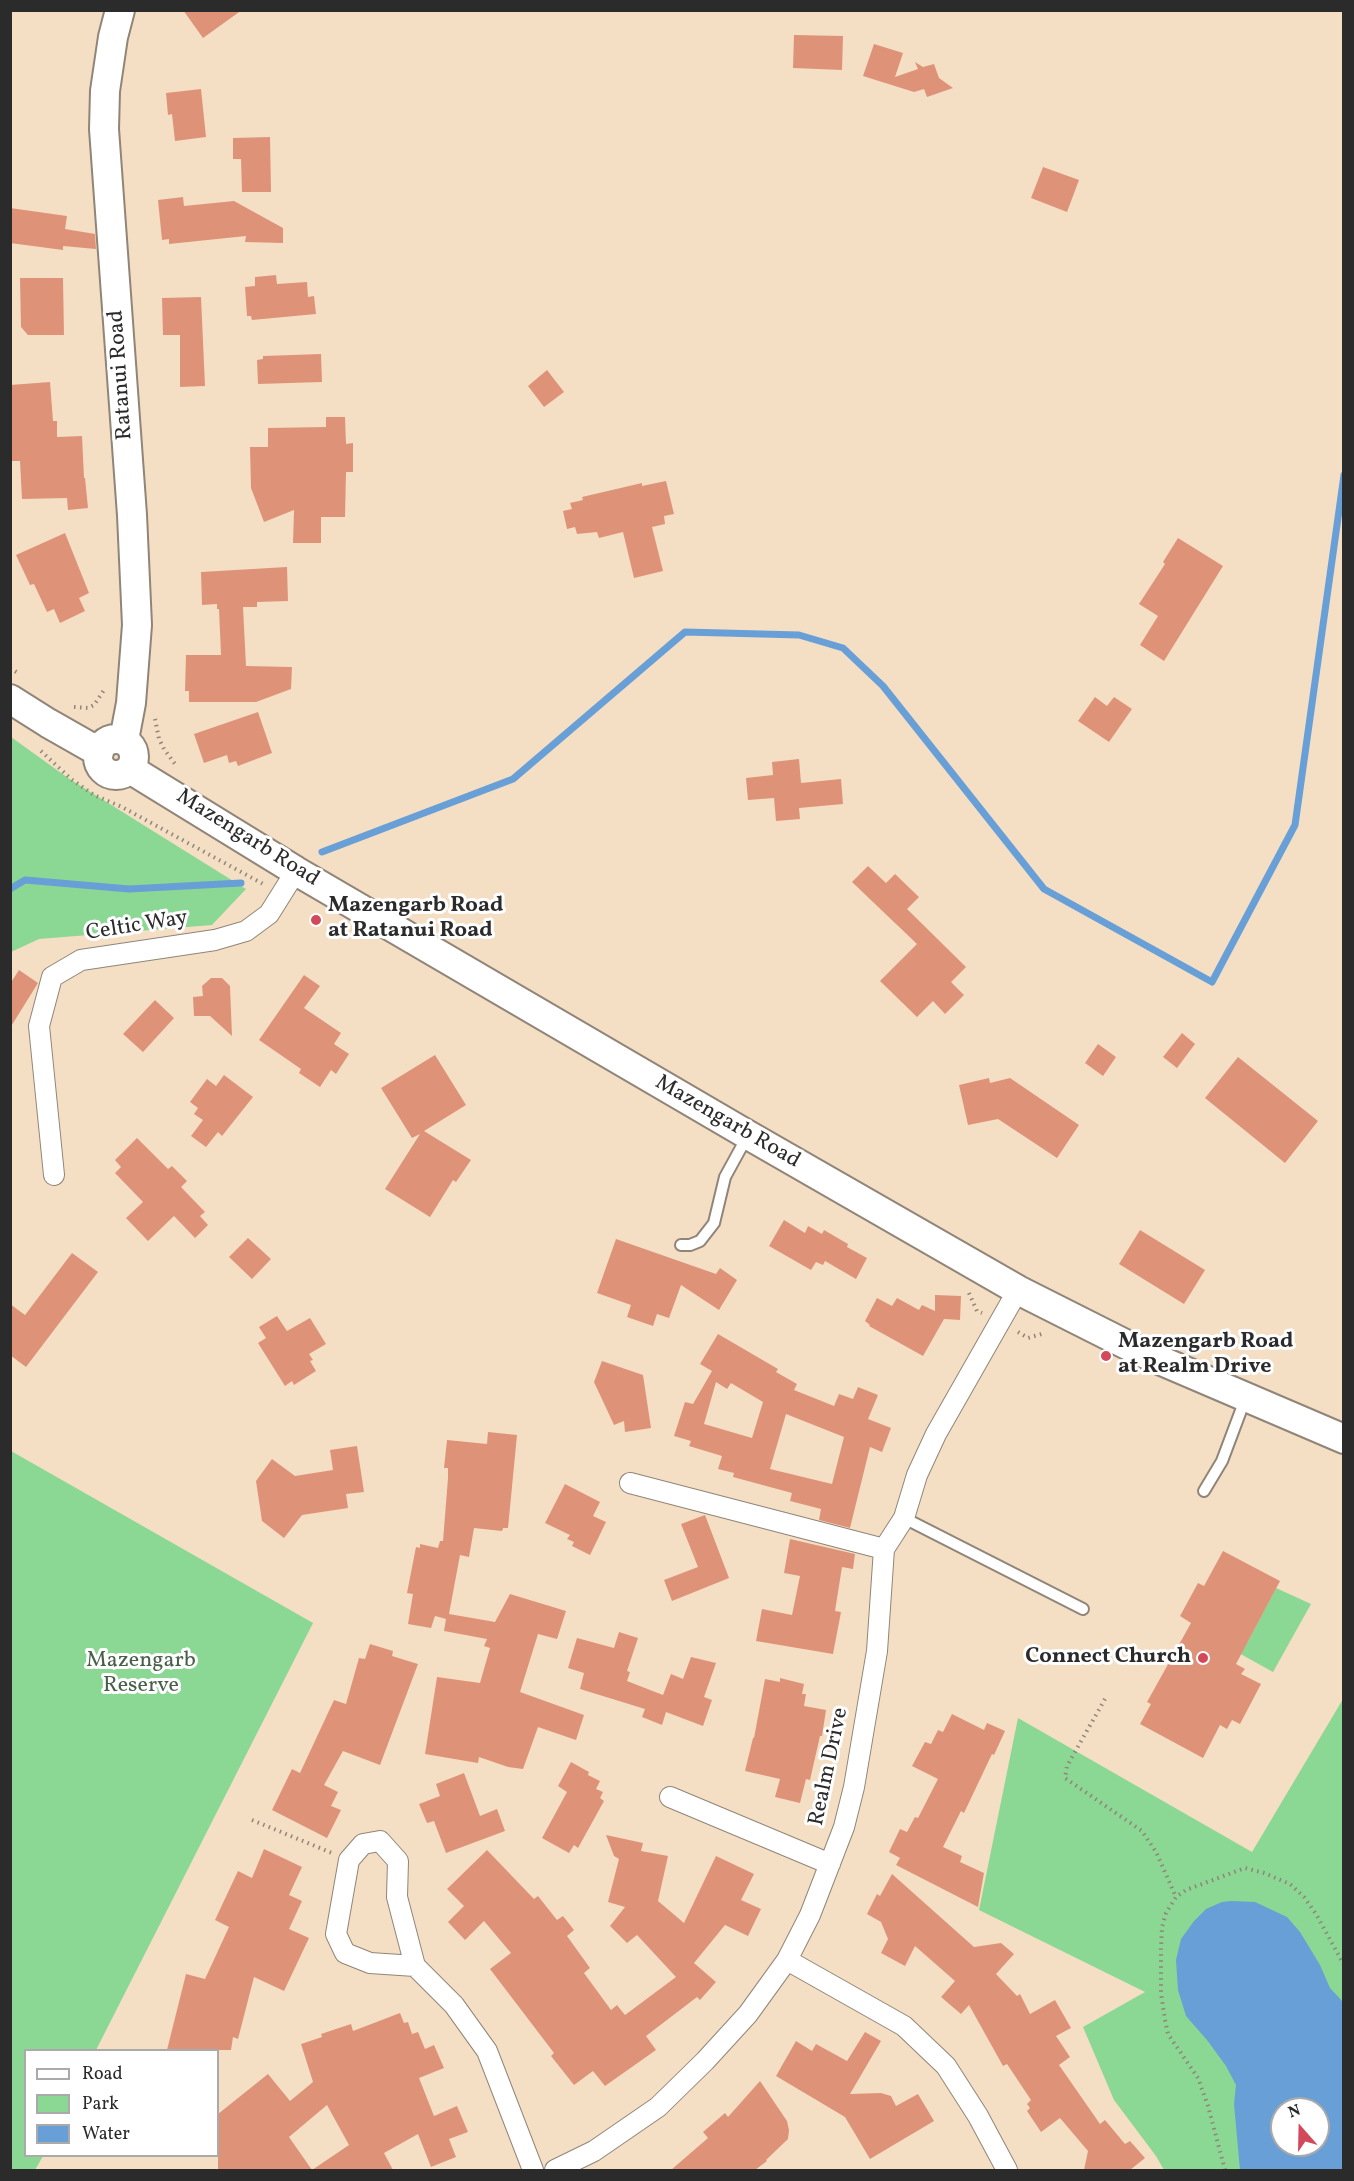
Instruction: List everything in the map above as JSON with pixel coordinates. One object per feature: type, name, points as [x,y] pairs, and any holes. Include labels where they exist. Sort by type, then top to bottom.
[{"type":"main road","name":"Ratanui Road","points":[[111,746],[131,703],[137,625],[132,515],[104,129],[106,81],[120,10]]},
{"type":"main road","points":[[10,699],[48,723],[111,746]]},
{"type":"main road","name":"Mazengarb Road","points":[[111,746],[129,743],[135,759],[130,769],[296,871],[1018,1290],[1143,1353],[1344,1439]]},
{"type":"street","name":"Celtic Way","points":[[54,1175],[39,1026],[52,976],[81,960],[215,940],[246,931],[269,914],[296,871]]},
{"type":"street","name":"Realm Drive","points":[[555,2170],[594,2151],[658,2107],[748,2014],[787,1960],[810,1915],[830,1864],[844,1827],[854,1787],[877,1651],[884,1549],[904,1518],[917,1475],[936,1434],[1018,1290]]},
{"type":"street","points":[[630,1483],[884,1549]]},
{"type":"street","points":[[670,1797],[830,1864]]},
{"type":"street","points":[[415,1966],[370,1963],[345,1953],[336,1934],[349,1860],[363,1844],[380,1841],[398,1861],[397,1897],[415,1966],[454,2005],[487,2051],[533,2170]]},
{"type":"street","points":[[787,1960],[904,2026],[946,2066],[978,2116],[1007,2170]]},
{"type":"lane","points":[[681,1245],[690,1245],[700,1240],[714,1223],[725,1177],[748,1135]]},
{"type":"lane","points":[[1204,1491],[1222,1461],[1246,1396]]},
{"type":"lane","points":[[904,1518],[1083,1609]]},
{"type":"path","points":[[68,704],[78,708],[88,708],[94,705],[104,690]]},
{"type":"path","points":[[151,713],[155,715],[159,739],[175,764],[174,766]]},
{"type":"path","points":[[1105,1699],[1067,1766],[1065,1778],[1142,1831],[1156,1852],[1176,1897]]},
{"type":"path","points":[[252,1820],[349,1860]]},
{"type":"path","points":[[1225,2170],[1198,2078],[1168,2034],[1161,1993],[1161,1928],[1166,1913],[1176,1897],[1186,1890],[1245,1868],[1264,1873],[1290,1884],[1304,1898],[1316,1914],[1344,1965]]},
{"type":"green space","points":[[11,737],[68,778],[246,889],[212,925],[39,939],[11,952]]},
{"type":"green space","name":"Mazengarb Reserve","points":[[11,1451],[313,1623],[97,2049],[24,2049],[24,2157],[42,2157],[35,2170],[10,2170]]},
{"type":"green space","points":[[1276,1588],[1311,1604],[1273,1672],[1237,1652],[1247,1643]]},
{"type":"green space","points":[[1343,1699],[1343,2170],[1164,2170],[1114,2100],[1083,2027],[1145,1992],[979,1910],[1018,1718],[1252,1852]]},
{"type":"water","points":[[1222,1902],[1255,1902],[1287,1917],[1300,1932],[1320,1965],[1330,1988],[1343,2002],[1343,2170],[1240,2170],[1234,2104],[1236,2085],[1226,2066],[1186,2016],[1178,1990],[1176,1960],[1181,1939],[1206,1909]]},
{"type":"building","points":[[183,10],[242,10],[203,38]]},
{"type":"building","points":[[794,35],[843,36],[842,70],[793,68]]},
{"type":"building","points":[[874,44],[903,53],[895,77],[918,69],[915,62],[923,67],[934,64],[939,78],[953,88],[927,97],[924,89],[914,92],[863,76]]},
{"type":"building","points":[[201,89],[206,137],[175,141],[172,114],[168,115],[166,93]]},
{"type":"building","points":[[270,137],[271,192],[242,192],[241,159],[233,159],[233,138]]},
{"type":"building","points":[[1043,167],[1079,180],[1067,212],[1031,198]]},
{"type":"building","points":[[183,197],[184,206],[234,201],[283,228],[283,243],[245,242],[246,236],[169,244],[169,239],[162,240],[158,200]]},
{"type":"building","points":[[10,208],[67,216],[65,229],[95,234],[96,249],[63,246],[63,250],[10,243]]},
{"type":"building","points":[[276,275],[277,284],[307,282],[308,297],[314,296],[316,314],[252,320],[251,316],[247,316],[245,287],[255,286],[255,277]]},
{"type":"building","points":[[20,278],[63,278],[64,335],[28,335],[21,327]]},
{"type":"building","points":[[201,297],[205,386],[180,387],[180,335],[163,335],[162,298]]},
{"type":"building","points":[[321,354],[322,382],[258,384],[257,360],[263,359],[263,356]]},
{"type":"building","points":[[547,370],[564,392],[544,407],[528,386]]},
{"type":"building","points":[[50,382],[53,421],[57,421],[57,437],[82,436],[88,508],[68,510],[67,498],[22,499],[20,461],[10,461],[10,385]]},
{"type":"building","points":[[326,417],[345,417],[346,444],[353,443],[353,472],[346,472],[345,517],[321,517],[321,543],[293,543],[294,510],[264,522],[251,488],[250,447],[268,447],[268,428],[326,427]]},
{"type":"building","points":[[666,481],[674,514],[664,516],[665,524],[652,527],[663,571],[634,578],[623,532],[599,538],[597,532],[577,534],[575,527],[567,529],[563,511],[572,509],[570,503],[583,500],[582,497],[642,483],[642,486]]},
{"type":"building","points":[[65,533],[89,593],[79,598],[85,611],[60,623],[54,609],[47,612],[34,584],[30,585],[16,555]]},
{"type":"building","points":[[1178,538],[1223,566],[1164,661],[1140,645],[1158,616],[1139,604],[1165,564],[1163,562]]},
{"type":"building","points":[[287,567],[288,601],[257,602],[257,607],[243,607],[246,666],[292,667],[291,689],[256,702],[189,702],[189,691],[185,691],[186,655],[221,655],[219,609],[217,609],[217,604],[202,605],[201,572]]},
{"type":"building","points":[[1095,697],[1107,706],[1114,697],[1132,709],[1109,742],[1078,721]]},
{"type":"building","points":[[258,712],[272,753],[238,766],[236,761],[229,763],[227,755],[204,763],[194,734]]},
{"type":"building","points":[[799,759],[801,783],[841,779],[843,804],[799,808],[800,819],[776,821],[774,798],[748,800],[746,778],[773,775],[772,762]]},
{"type":"building","points":[[868,866],[886,883],[895,874],[919,897],[907,909],[966,967],[951,982],[964,995],[945,1014],[933,1001],[917,1017],[880,981],[917,944],[852,882]]},
{"type":"building","points":[[19,970],[38,983],[10,1028],[10,984]]},
{"type":"building","points":[[304,975],[320,986],[304,1008],[341,1033],[334,1044],[349,1054],[336,1074],[331,1070],[320,1087],[299,1073],[301,1069],[259,1040]]},
{"type":"building","points":[[211,978],[222,978],[230,986],[232,1036],[210,1016],[194,1016],[193,997],[203,996],[202,986]]},
{"type":"building","points":[[155,1000],[174,1018],[143,1052],[123,1034]]},
{"type":"building","points":[[1182,1033],[1195,1044],[1177,1068],[1163,1057]]},
{"type":"building","points":[[1098,1044],[1116,1057],[1103,1076],[1085,1063]]},
{"type":"building","points":[[435,1055],[466,1105],[424,1131],[471,1160],[456,1182],[453,1180],[430,1217],[385,1189],[420,1134],[412,1138],[381,1088]]},
{"type":"building","points":[[1238,1057],[1318,1121],[1285,1163],[1205,1098]]},
{"type":"building","points":[[224,1075],[253,1097],[222,1136],[218,1132],[206,1147],[191,1136],[203,1120],[194,1114],[198,1108],[190,1102],[207,1079],[216,1086]]},
{"type":"building","points":[[989,1078],[990,1083],[1010,1078],[1079,1125],[1057,1158],[998,1119],[968,1125],[959,1085]]},
{"type":"building","points":[[137,1138],[168,1169],[172,1166],[187,1181],[181,1187],[205,1212],[200,1216],[208,1225],[195,1238],[174,1216],[148,1241],[126,1218],[143,1202],[115,1173],[121,1167],[115,1160]]},
{"type":"building","points":[[784,1220],[805,1233],[808,1226],[822,1234],[824,1230],[867,1258],[856,1279],[825,1261],[823,1265],[816,1262],[811,1270],[769,1246]]},
{"type":"building","points":[[1140,1230],[1205,1270],[1184,1304],[1119,1264]]},
{"type":"building","points":[[248,1238],[271,1259],[252,1279],[229,1257]]},
{"type":"building","points":[[616,1239],[716,1274],[720,1268],[737,1280],[719,1310],[681,1285],[669,1318],[657,1314],[653,1326],[627,1317],[631,1305],[597,1293]]},
{"type":"building","points":[[72,1253],[98,1272],[26,1367],[10,1355],[10,1304],[25,1315]]},
{"type":"building","points":[[935,1295],[961,1296],[960,1320],[944,1319],[923,1356],[869,1326],[865,1321],[877,1298],[892,1306],[897,1298],[919,1310],[922,1305],[935,1311]]},
{"type":"building","points":[[277,1316],[287,1331],[310,1318],[326,1344],[309,1354],[316,1371],[294,1385],[292,1381],[285,1386],[258,1343],[266,1338],[259,1327]]},
{"type":"building","points":[[718,1334],[778,1369],[776,1372],[797,1384],[794,1390],[834,1406],[839,1394],[853,1399],[858,1387],[878,1395],[868,1419],[891,1428],[882,1452],[870,1447],[850,1528],[819,1520],[821,1509],[790,1501],[792,1493],[733,1477],[734,1473],[718,1469],[722,1456],[689,1446],[691,1441],[674,1436],[685,1402],[693,1404],[712,1371],[700,1364]],"holes":[[[716,1382],[727,1389],[731,1383],[763,1402],[752,1438],[704,1424]],[[786,1414],[844,1437],[832,1484],[770,1469]]]},
{"type":"building","points":[[602,1361],[643,1375],[651,1428],[625,1432],[624,1421],[614,1425],[594,1382]]},
{"type":"building","points":[[488,1432],[517,1435],[508,1528],[503,1528],[502,1531],[474,1528],[469,1557],[460,1555],[449,1614],[495,1622],[510,1594],[566,1611],[557,1639],[538,1634],[520,1692],[584,1715],[576,1740],[538,1727],[523,1769],[508,1767],[479,1757],[478,1763],[425,1754],[437,1677],[480,1683],[490,1648],[484,1646],[487,1639],[444,1631],[446,1619],[435,1616],[431,1628],[408,1624],[413,1594],[407,1593],[416,1547],[420,1548],[420,1544],[438,1548],[440,1541],[443,1541],[448,1478],[448,1468],[444,1468],[447,1440],[487,1444]]},
{"type":"building","points":[[357,1446],[364,1492],[346,1494],[348,1508],[302,1515],[284,1538],[262,1521],[256,1481],[272,1459],[295,1476],[333,1470],[330,1450]]},
{"type":"building","points":[[565,1484],[600,1502],[593,1516],[606,1522],[590,1555],[572,1546],[574,1542],[567,1539],[570,1535],[545,1523]]},
{"type":"building","points":[[705,1515],[729,1578],[672,1601],[664,1580],[698,1567],[681,1524]]},
{"type":"building","points":[[790,1539],[855,1554],[853,1569],[842,1567],[835,1611],[841,1612],[833,1654],[756,1641],[762,1609],[792,1615],[800,1576],[784,1573]]},
{"type":"building","name":"Connect Church","points":[[1223,1551],[1280,1581],[1236,1664],[1245,1669],[1241,1674],[1261,1684],[1240,1724],[1232,1720],[1227,1729],[1220,1725],[1203,1758],[1140,1724],[1151,1704],[1147,1702],[1191,1623],[1180,1616],[1198,1583],[1204,1586]]},
{"type":"building","points":[[619,1632],[638,1638],[627,1671],[630,1672],[627,1681],[663,1695],[671,1674],[683,1679],[691,1657],[716,1663],[704,1697],[712,1700],[703,1726],[666,1712],[662,1725],[642,1717],[645,1709],[580,1689],[584,1673],[568,1668],[577,1638],[614,1648]]},
{"type":"building","points":[[370,1644],[393,1651],[392,1656],[418,1664],[380,1765],[343,1751],[324,1785],[338,1792],[331,1806],[341,1810],[327,1838],[272,1810],[292,1769],[300,1773],[334,1700],[346,1704],[359,1658],[365,1659]]},
{"type":"building","points":[[780,1678],[804,1684],[802,1694],[806,1694],[804,1706],[826,1710],[822,1736],[820,1736],[810,1780],[806,1779],[800,1803],[775,1797],[780,1779],[745,1771],[765,1679],[780,1682]]},
{"type":"building","points":[[952,1714],[984,1730],[987,1723],[1005,1731],[964,1813],[961,1811],[943,1847],[962,1856],[960,1862],[984,1873],[978,1907],[896,1865],[900,1858],[889,1852],[900,1829],[907,1832],[915,1817],[918,1818],[938,1779],[912,1766],[925,1742],[931,1744],[938,1730],[943,1732]]},
{"type":"building","points":[[571,1762],[600,1781],[596,1789],[603,1792],[600,1798],[604,1801],[578,1848],[574,1845],[569,1853],[542,1838],[567,1792],[558,1786]]},
{"type":"building","points":[[464,1773],[480,1816],[497,1809],[505,1831],[446,1853],[434,1821],[427,1823],[419,1804],[440,1796],[436,1784]]},
{"type":"building","points":[[606,1835],[643,1843],[641,1851],[668,1856],[658,1901],[684,1923],[716,1856],[754,1874],[741,1900],[761,1909],[748,1936],[725,1925],[694,1963],[716,1982],[700,2000],[697,1997],[646,2036],[656,2050],[605,2086],[593,2071],[574,2085],[551,2056],[554,2053],[490,1969],[511,1953],[484,1921],[465,1940],[448,1922],[464,1906],[447,1889],[487,1850],[534,1899],[538,1896],[557,1920],[563,1916],[574,1930],[567,1936],[590,1968],[584,1973],[611,2010],[617,2005],[625,2015],[676,1977],[637,1935],[627,1943],[610,1926],[625,1907],[608,1902],[619,1859],[614,1856]]},
{"type":"building","points":[[264,1849],[302,1867],[289,1895],[302,1901],[289,1929],[309,1938],[284,1991],[254,1977],[238,2039],[233,2037],[231,2050],[167,2049],[186,1974],[205,1979],[229,1927],[215,1920],[238,1871],[252,1878]]},
{"type":"building","points":[[892,1874],[974,1947],[1001,1943],[1014,1954],[996,1974],[1017,1996],[1020,1994],[1030,2014],[1055,2000],[1071,2028],[1056,2036],[1070,2057],[1059,2065],[1100,2124],[1105,2120],[1125,2144],[1130,2141],[1145,2158],[1130,2170],[1084,2170],[1088,2151],[1060,2118],[1041,2132],[1027,2111],[1030,2108],[1027,2104],[1031,2100],[1007,2064],[1003,2066],[969,2005],[961,2014],[941,1997],[955,1981],[915,1946],[905,1966],[881,1953],[888,1939],[881,1922],[867,1914],[877,1894],[880,1896]]},
{"type":"building","points":[[400,2013],[404,2023],[408,2022],[412,2034],[418,2032],[425,2049],[434,2045],[444,2068],[419,2078],[434,2116],[457,2106],[468,2132],[449,2139],[456,2157],[431,2167],[418,2134],[384,2153],[393,2170],[312,2170],[218,2170],[219,2113],[268,2074],[290,2101],[313,2082],[301,2044],[322,2037],[321,2034],[351,2024],[353,2031]],"holes":[[[327,2105],[349,2145],[312,2170],[289,2137]]]},
{"type":"building","points":[[865,2032],[881,2041],[850,2094],[881,2093],[891,2096],[896,2106],[918,2094],[934,2121],[870,2159],[845,2117],[776,2076],[796,2041],[812,2051],[816,2044],[847,2061]]},
{"type":"building","points":[[760,2081],[787,2121],[789,2130],[788,2139],[767,2161],[755,2170],[671,2170],[708,2138],[703,2132],[725,2113],[728,2117]]},
{"type":"waterway","points":[[322,852],[513,779],[685,632],[799,635],[843,648],[883,686],[1044,889],[1212,982],[1295,825],[1344,475]]},
{"type":"waterway","points":[[10,889],[25,880],[129,889],[241,883]]},
{"type":"place","name":"Mazengarb Road at Ratanui Road","points":[[316,920]]},
{"type":"place","name":"Mazengarb Road at Realm Drive","points":[[1106,1356]]},
{"type":"place","name":"Connect Church","points":[[1203,1658]]}]
